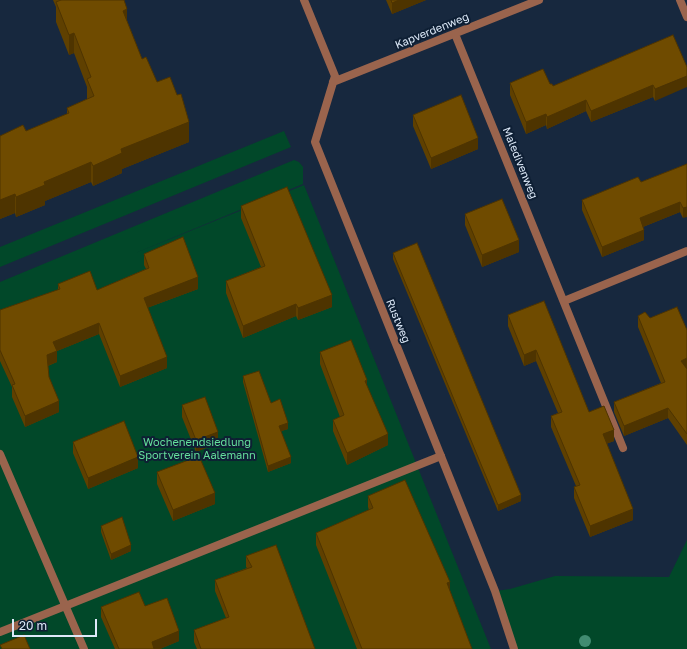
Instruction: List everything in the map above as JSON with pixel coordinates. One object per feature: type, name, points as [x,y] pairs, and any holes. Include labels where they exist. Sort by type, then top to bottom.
[{"type":"street","name":"Rustweg","points":[[304,0],[335,76],[315,142],[495,591],[514,649]]},
{"type":"street","name":"Kapverdenweg","points":[[333,82],[539,0]]},
{"type":"street","points":[[680,0],[687,17]]},
{"type":"street","name":"Maledivenweg","points":[[455,34],[623,448]]},
{"type":"street","points":[[564,301],[687,251]]},
{"type":"street","points":[[0,454],[2,463],[84,649]]},
{"type":"street","points":[[0,632],[441,456]]},
{"type":"green space","points":[[284,131],[291,147],[0,267],[0,247]]},
{"type":"green space","name":"Wochenendsiedlung Sportverein Aalemann","points":[[294,160],[299,162],[303,167],[303,184],[133,254],[304,185],[491,649],[0,649],[0,282]]},
{"type":"green space","points":[[687,540],[687,649],[517,649],[495,591],[510,589],[555,576],[669,577]]},
{"type":"building","points":[[61,0],[124,0],[127,9],[123,11],[142,59],[146,57],[157,82],[170,77],[177,95],[181,94],[189,122],[121,149],[122,153],[93,166],[91,162],[44,182],[45,185],[16,197],[15,194],[0,200],[0,136],[23,125],[26,131],[69,113],[67,108],[94,96],[87,79],[91,77],[74,33],[69,35],[56,2]]},
{"type":"building","points":[[391,0],[399,0],[392,3]]},
{"type":"building","points":[[673,35],[687,67],[687,76],[655,89],[653,85],[591,111],[586,100],[547,117],[546,114],[526,122],[510,83],[543,69],[550,84],[553,86]]},
{"type":"building","points":[[461,95],[478,138],[431,158],[413,115]]},
{"type":"building","points":[[687,164],[687,207],[683,208],[680,202],[640,218],[644,230],[602,247],[582,200],[638,177],[641,182]]},
{"type":"building","points":[[287,187],[332,295],[298,308],[296,304],[243,326],[226,281],[265,266],[241,206]]},
{"type":"building","points":[[502,199],[519,240],[482,255],[465,214]]},
{"type":"building","points":[[183,237],[198,277],[144,298],[167,357],[120,376],[99,323],[53,342],[57,351],[47,355],[49,377],[59,401],[25,416],[12,385],[15,384],[0,350],[0,310],[60,289],[58,284],[90,271],[97,290],[149,268],[144,254]]},
{"type":"building","points":[[417,243],[521,495],[498,505],[393,253]]},
{"type":"building","points":[[544,301],[589,412],[604,406],[614,430],[603,434],[633,509],[590,526],[574,487],[580,485],[551,416],[562,412],[536,350],[524,355],[508,315]]},
{"type":"building","points":[[677,307],[687,330],[687,358],[681,361],[687,369],[687,434],[668,408],[624,426],[614,402],[665,382],[638,316],[645,312],[650,318]]},
{"type":"building","points":[[351,340],[367,380],[365,381],[388,434],[347,453],[333,420],[344,415],[320,352]]},
{"type":"building","points":[[259,371],[271,403],[280,399],[288,423],[279,426],[291,457],[268,466],[243,376]]},
{"type":"building","points":[[205,397],[218,432],[196,440],[182,405]]},
{"type":"building","points":[[124,421],[138,457],[88,478],[73,442]]},
{"type":"building","points":[[199,456],[215,493],[173,510],[157,472]]},
{"type":"building","points":[[405,480],[450,582],[447,583],[472,649],[362,649],[316,533],[373,508],[368,496]]},
{"type":"building","points":[[122,517],[131,545],[111,554],[101,526]]},
{"type":"building","points":[[276,545],[315,649],[201,649],[194,630],[229,617],[215,580],[252,567],[246,556]]},
{"type":"building","points":[[139,592],[145,606],[167,598],[179,631],[152,642],[154,649],[119,649],[101,607]]},
{"type":"building","points":[[24,635],[30,649],[2,649],[0,645]]}]
